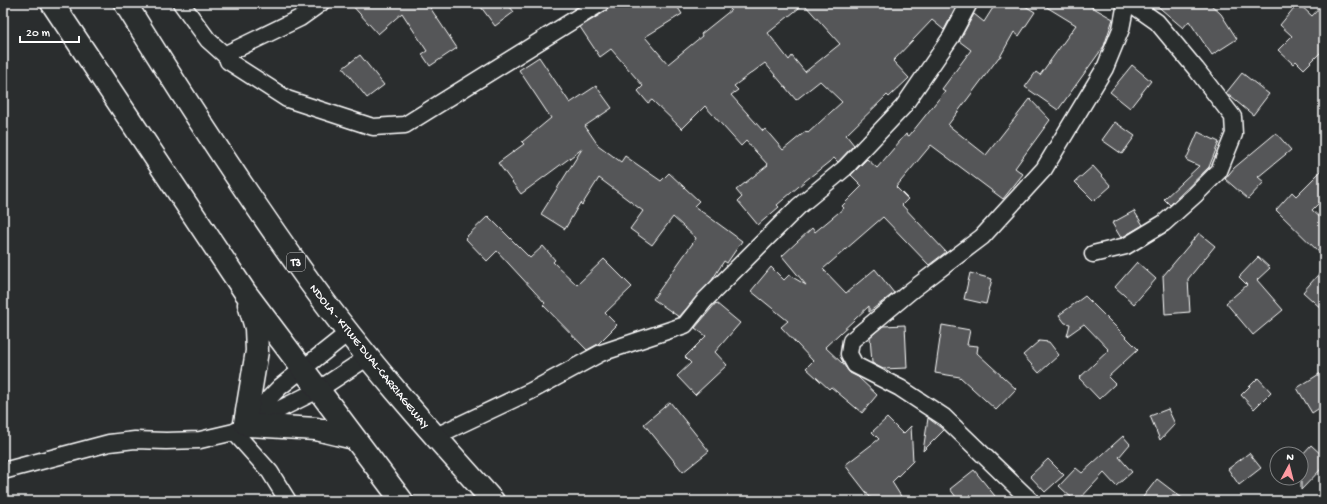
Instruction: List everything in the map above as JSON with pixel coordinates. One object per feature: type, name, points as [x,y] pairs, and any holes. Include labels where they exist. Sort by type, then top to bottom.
[{"type":"highway","points":[[52,3],[246,292],[402,501]]},
{"type":"highway","name":"NDOLA - KITWE DUAL-CARRIAGEWAY","points":[[125,3],[190,106],[309,281],[368,357],[434,436],[493,501]]},
{"type":"highway","points":[[246,292],[256,328],[257,351],[242,427],[316,429],[354,438]]},
{"type":"street","points":[[181,3],[208,40],[228,57],[228,61],[286,99],[373,127],[405,125],[601,3]]},
{"type":"street","points":[[228,57],[230,52],[300,18],[321,3]]},
{"type":"street","points":[[434,436],[531,390],[601,353],[685,325],[710,295],[799,206],[845,168],[904,107],[951,37],[969,3]]},
{"type":"street","points":[[1031,501],[944,417],[900,388],[855,365],[849,354],[851,341],[912,290],[982,237],[1044,169],[1105,68],[1121,28],[1126,3]]},
{"type":"street","points":[[1093,254],[1126,246],[1164,223],[1219,171],[1234,134],[1233,117],[1196,69],[1157,22],[1130,3]]},
{"type":"street","points":[[242,427],[280,387],[349,332]]},
{"type":"street","points":[[3,471],[109,443],[135,440],[200,440],[242,427],[318,390],[368,357]]},
{"type":"street","points":[[242,427],[288,501]]},
{"type":"building","points":[[350,3],[427,3],[457,48],[430,66],[422,54],[427,51],[402,13],[378,34]]},
{"type":"building","points":[[478,3],[507,3],[514,12],[495,26]]},
{"type":"building","points":[[611,3],[675,3],[682,14],[645,37],[668,64],[702,36],[701,34],[731,10],[725,3],[958,3],[944,30],[932,20],[893,61],[909,78],[889,97],[887,95],[846,135],[854,145],[838,162],[834,158],[805,181],[777,205],[779,207],[758,225],[738,201],[742,197],[736,190],[768,165],[746,141],[741,146],[705,106],[682,129],[652,100],[648,103],[638,91],[643,86],[611,49],[600,57],[580,27],[606,11]],"holes":[[[804,4],[840,44],[805,72],[792,56],[789,60],[768,33]],[[765,63],[796,100],[820,81],[842,102],[808,133],[806,131],[783,150],[765,129],[763,131],[731,95],[738,90],[734,86]]]},
{"type":"building","points":[[996,3],[1020,3],[1035,12],[1019,36],[1014,32],[1000,57],[948,125],[986,155],[1030,99],[1050,120],[1015,168],[1023,174],[1003,199],[931,145],[896,187],[908,199],[902,205],[946,252],[929,265],[883,217],[823,269],[846,293],[875,269],[894,293],[869,312],[869,306],[825,347],[850,373],[858,377],[877,395],[862,413],[831,387],[829,389],[806,368],[813,361],[781,327],[788,321],[751,291],[771,267],[784,280],[789,275],[806,285],[782,256],[812,228],[815,232],[844,208],[842,206],[862,186],[851,175],[867,159],[877,168],[906,134],[909,136],[945,91],[942,89],[971,50],[959,41],[974,14],[984,22]]},
{"type":"building","points":[[1040,3],[1085,3],[1113,19],[1104,46],[1058,110],[1025,87],[1036,72],[1040,75],[1076,25]]},
{"type":"building","points":[[1154,3],[1209,3],[1221,14],[1237,39],[1212,55],[1189,21],[1183,28]]},
{"type":"building","points":[[1298,3],[1312,16],[1324,3],[1324,49],[1304,69],[1296,61],[1293,64],[1278,50],[1292,36],[1280,25]]},
{"type":"building","points":[[360,55],[384,85],[367,98],[343,68]]},
{"type":"building","points":[[539,57],[570,103],[596,86],[612,108],[585,126],[598,145],[621,162],[625,156],[661,181],[669,173],[699,201],[694,206],[742,241],[727,263],[724,261],[712,280],[679,317],[653,299],[696,238],[673,217],[652,245],[630,229],[643,211],[599,178],[582,205],[580,203],[565,229],[541,214],[582,149],[521,194],[498,163],[524,144],[522,142],[551,118],[519,70]]},
{"type":"building","points":[[1132,65],[1151,81],[1130,108],[1110,92]]},
{"type":"building","points":[[1242,73],[1269,94],[1253,115],[1226,93]]},
{"type":"building","points":[[1115,122],[1135,136],[1122,154],[1102,140]]},
{"type":"building","points":[[1198,132],[1219,142],[1209,167],[1170,205],[1164,199],[1199,166],[1186,160]]},
{"type":"building","points":[[1276,133],[1291,150],[1258,177],[1264,182],[1248,199],[1225,179],[1234,168]]},
{"type":"building","points":[[1093,166],[1111,186],[1094,201],[1075,182]]},
{"type":"building","points":[[1324,168],[1324,198],[1312,210],[1324,221],[1324,257],[1276,210],[1292,192],[1296,196]]},
{"type":"building","points":[[1134,211],[1143,225],[1121,238],[1112,223]]},
{"type":"building","points":[[488,216],[530,258],[543,246],[555,260],[553,262],[577,285],[604,259],[632,287],[605,313],[617,325],[598,344],[587,350],[543,305],[545,303],[497,251],[487,261],[465,238]]},
{"type":"building","points":[[1199,233],[1215,246],[1188,279],[1190,312],[1165,314],[1163,276]]},
{"type":"building","points":[[1258,257],[1270,268],[1257,280],[1283,310],[1253,335],[1226,303],[1247,285],[1239,277]]},
{"type":"building","points":[[1137,262],[1156,279],[1134,304],[1115,287]]},
{"type":"building","points":[[1324,268],[1324,311],[1303,292]]},
{"type":"building","points":[[970,273],[992,279],[986,304],[964,299]]},
{"type":"building","points":[[1085,296],[1138,349],[1108,377],[1115,384],[1099,399],[1079,378],[1109,350],[1084,324],[1067,336],[1070,324],[1065,323],[1059,315]]},
{"type":"building","points":[[716,303],[740,323],[715,352],[727,365],[695,395],[677,376],[691,363],[685,357],[706,336],[695,328]]},
{"type":"building","points":[[905,325],[907,368],[883,369],[872,363],[870,337],[883,326]]},
{"type":"building","points":[[942,325],[970,330],[967,345],[978,346],[977,353],[1016,389],[996,410],[960,377],[935,373]]},
{"type":"building","points":[[1039,341],[1049,342],[1059,355],[1039,373],[1023,355]]},
{"type":"building","points":[[1324,371],[1324,405],[1312,413],[1297,388]]},
{"type":"building","points":[[1258,378],[1271,392],[1254,409],[1241,395]]},
{"type":"building","points":[[670,402],[709,451],[683,472],[644,424]]},
{"type":"building","points":[[1168,409],[1175,424],[1160,440],[1150,416]]},
{"type":"building","points":[[887,418],[903,434],[911,426],[913,461],[892,482],[904,501],[873,501],[845,465],[879,439],[872,432]]},
{"type":"building","points":[[928,418],[944,430],[923,451]]},
{"type":"building","points":[[1123,436],[1130,444],[1119,457],[1132,472],[1116,486],[1104,473],[1078,501],[1075,501],[1059,486],[1076,468],[1082,473]]},
{"type":"building","points":[[1311,445],[1324,457],[1324,466],[1309,482],[1309,447]]},
{"type":"building","points":[[1249,453],[1261,468],[1239,485],[1228,469]]},
{"type":"building","points":[[1048,459],[1064,475],[1045,492],[1030,476]]},
{"type":"building","points":[[974,470],[999,501],[959,501],[950,489]]},
{"type":"building","points":[[1157,479],[1186,501],[1140,501]]}]
